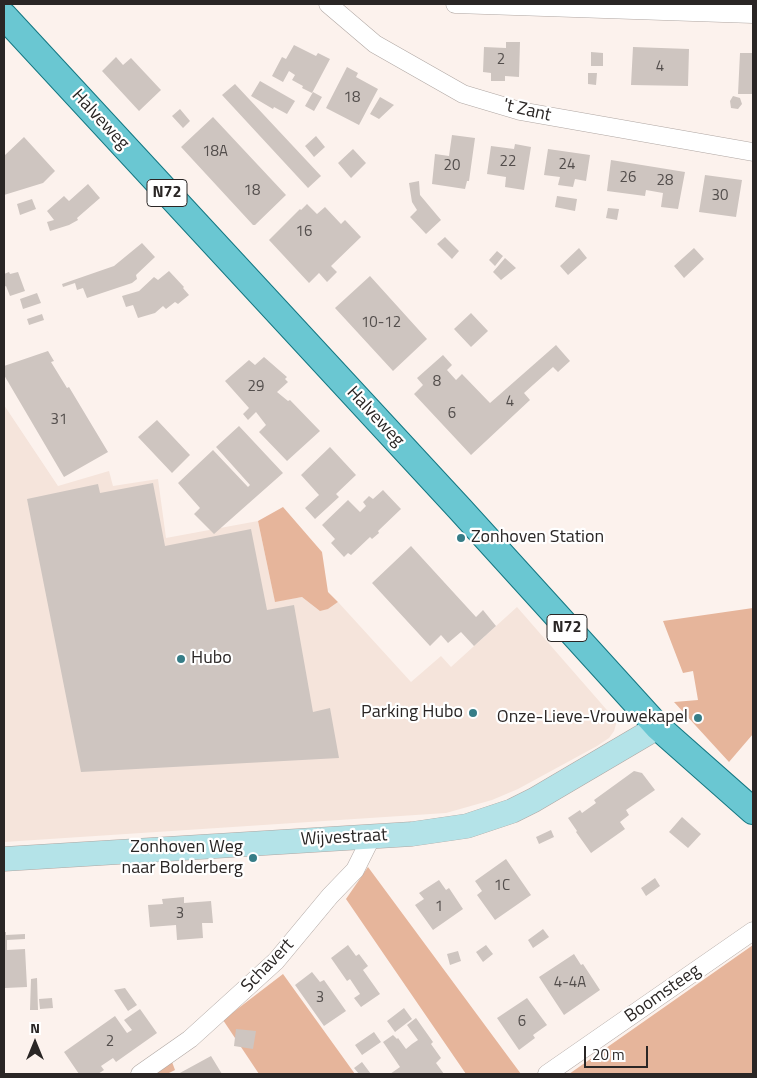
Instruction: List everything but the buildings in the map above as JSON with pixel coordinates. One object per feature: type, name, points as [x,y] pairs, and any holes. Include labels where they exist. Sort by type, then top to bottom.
[{"type":"main road","name":"Halveweg","points":[[4,16],[447,495],[658,727],[753,811]]},
{"type":"street","name":"'t Zant","points":[[328,4],[375,44],[464,94],[520,111],[753,152]]},
{"type":"street","points":[[455,4],[753,14]]},
{"type":"street","name":"Wijvestraat","points":[[4,859],[372,836],[440,831],[467,826],[512,811],[658,727]]},
{"type":"street","name":"Schavert","points":[[140,1074],[190,1039],[276,961],[330,896],[356,870],[372,836]]},
{"type":"street","name":"Boomsteeg","points":[[547,1074],[753,931]]},
{"type":"shaded area","points":[[4,405],[58,486],[109,471],[113,486],[158,479],[166,538],[258,521],[275,601],[302,597],[328,609],[338,602],[411,682],[441,656],[451,667],[517,607],[613,717],[616,724],[614,731],[609,738],[597,746],[518,789],[492,800],[446,813],[4,842]]},
{"type":"shaded area","points":[[283,507],[322,552],[328,592],[338,602],[328,609],[320,611],[302,597],[275,602],[258,521]]},
{"type":"shaded area","points":[[753,608],[753,734],[729,762],[674,702],[698,700],[693,671],[683,673],[663,621]]},
{"type":"shaded area","points":[[368,867],[521,1074],[466,1074],[346,899]]},
{"type":"shaded area","points":[[753,945],[753,1074],[569,1074]]},
{"type":"shaded area","points":[[283,974],[355,1074],[259,1074],[223,1020]]},
{"type":"shaded area","points":[[172,1062],[175,1070],[167,1074],[154,1074]]},
{"type":"place","name":"Zonhoven Station","points":[[461,538]]},
{"type":"place","name":"Hubo","points":[[181,659]]},
{"type":"place","name":"Parking Hubo","points":[[473,713]]},
{"type":"place","name":"Onze-Lieve-Vrouwekapel","points":[[698,718]]},
{"type":"place","name":"Zonhoven Weg naar Bolderberg","points":[[253,858]]}]
